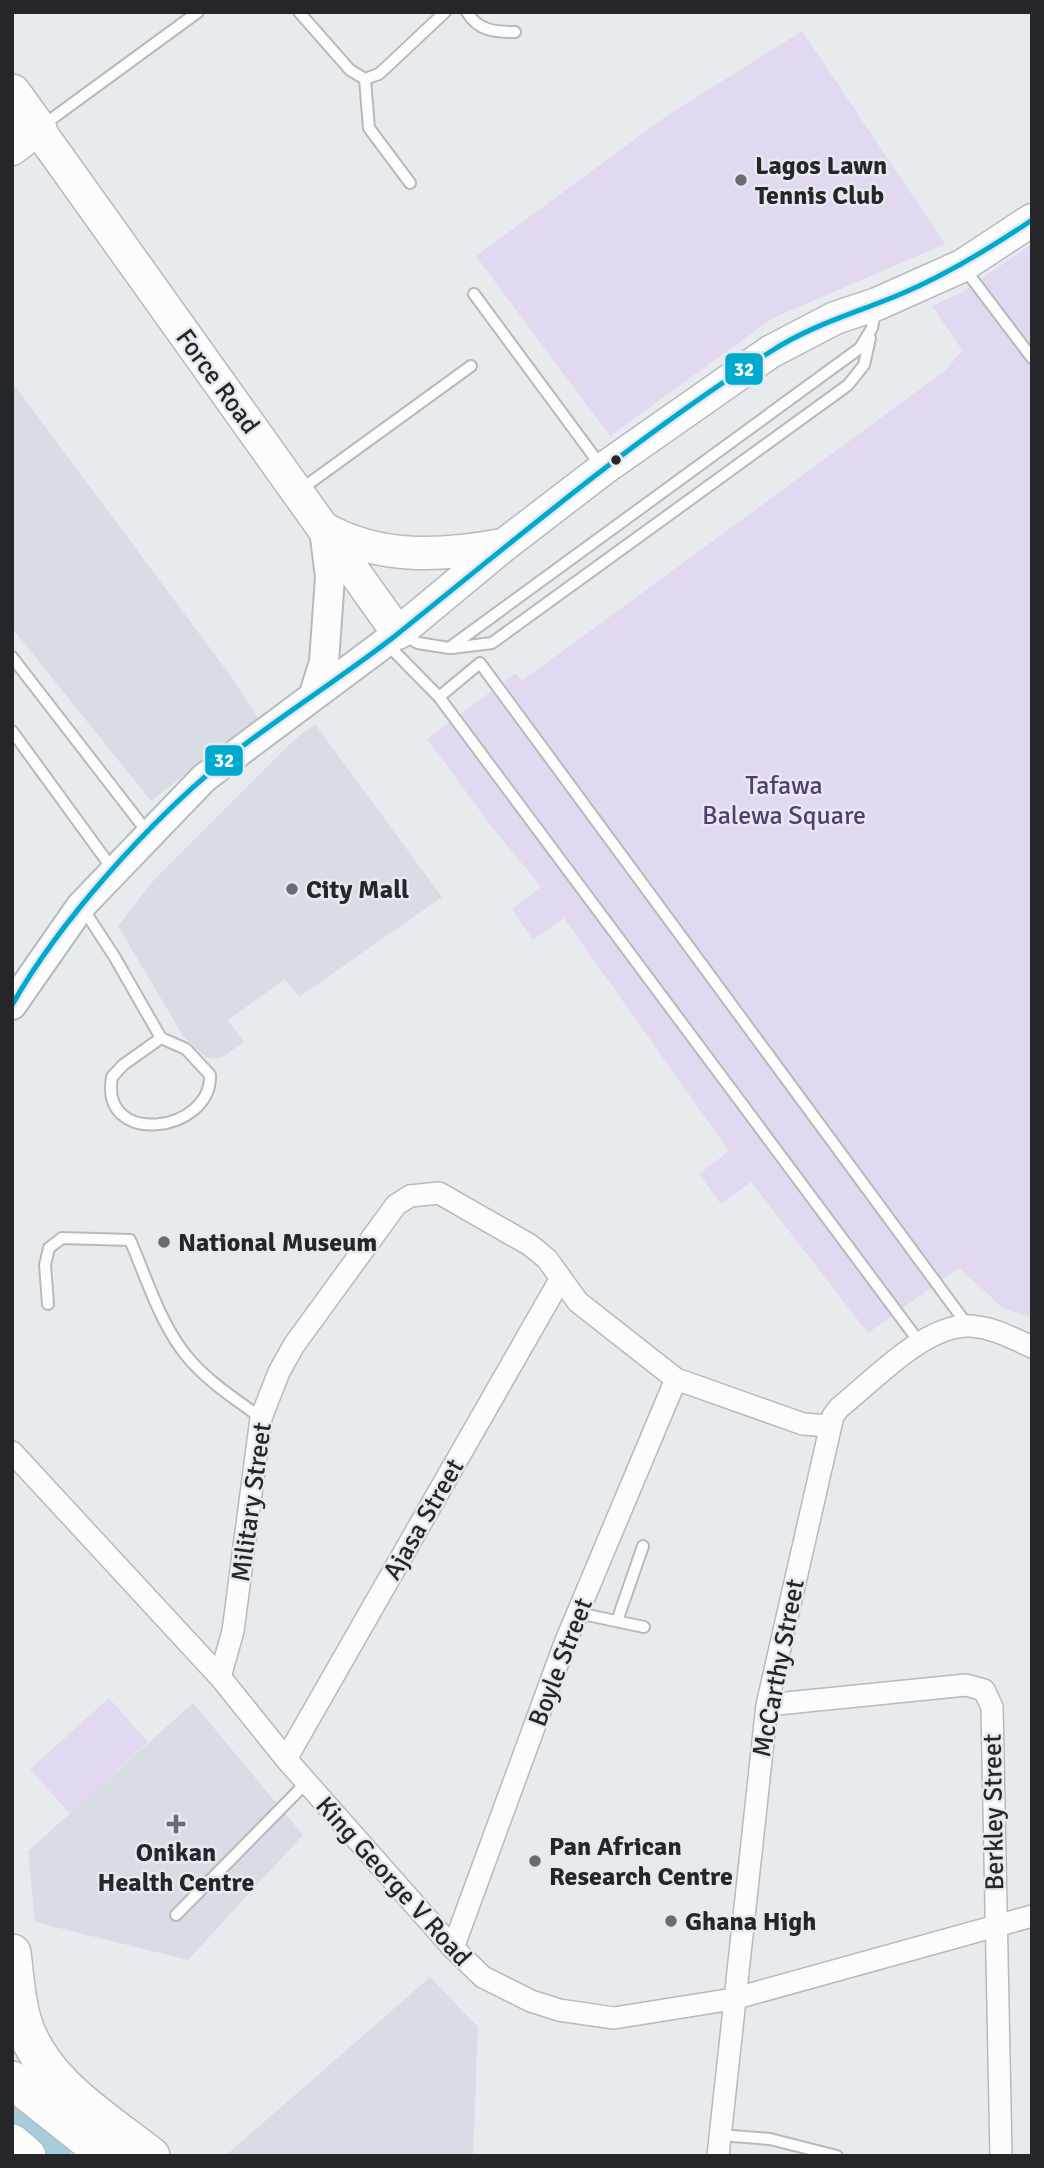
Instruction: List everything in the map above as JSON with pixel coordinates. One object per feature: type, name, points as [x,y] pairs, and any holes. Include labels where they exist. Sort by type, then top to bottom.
[{"type":"highway","points":[[12,93],[25,139]]},
{"type":"highway","points":[[12,1953],[22,2022],[44,2063],[78,2099],[151,2156]]},
{"type":"highway","points":[[12,2080],[108,2156]]},
{"type":"highway","points":[[12,2143],[27,2156]]},
{"type":"main road","name":"Force Road","points":[[25,139],[298,492],[392,638]]},
{"type":"main road","points":[[12,1005],[81,906],[148,833],[228,758],[392,638],[504,545],[603,469],[770,352],[835,318],[875,316],[962,266],[1032,220]]},
{"type":"main road","points":[[324,529],[369,549],[414,554],[470,551],[504,545]]},
{"type":"main road","points":[[314,694],[324,662],[330,577],[324,529]]},
{"type":"street","name":"Military Street","points":[[219,1677],[233,1630],[261,1418],[279,1372],[294,1345],[396,1206],[410,1196],[439,1193],[530,1245],[547,1259],[578,1302],[676,1379],[803,1424],[830,1426]]},
{"type":"street","name":"Ajasa Street","points":[[286,1759],[561,1278]]},
{"type":"street","name":"McCarthy Street","points":[[719,2145],[766,1705],[830,1426],[839,1408],[930,1334],[968,1326],[999,1333],[1032,1347]]},
{"type":"street","name":"Boyle Street","points":[[453,1948],[578,1613],[676,1379]]},
{"type":"street","name":"King George V Road","points":[[12,1452],[219,1677],[306,1783],[453,1948],[483,1978],[531,2001],[559,2010],[614,2018],[733,2000],[1032,1916]]},
{"type":"street","name":"Berkley Street","points":[[766,1705],[966,1685],[984,1690],[992,1707],[994,1926],[1001,2156]]},
{"type":"lane","points":[[25,139],[198,12]]},
{"type":"lane","points":[[299,12],[350,70],[365,79]]},
{"type":"lane","points":[[365,79],[379,74],[445,12]]},
{"type":"lane","points":[[467,12],[473,22],[491,32],[515,32]]},
{"type":"lane","points":[[365,79],[369,128],[410,183]]},
{"type":"lane","points":[[962,266],[1032,358]]},
{"type":"lane","points":[[474,294],[603,469]]},
{"type":"lane","points":[[449,648],[860,348],[875,316]]},
{"type":"lane","points":[[392,638],[449,648],[492,643],[848,385],[864,365],[875,316]]},
{"type":"lane","points":[[298,492],[471,366]]},
{"type":"lane","points":[[392,638],[439,697],[920,1343]]},
{"type":"lane","points":[[12,657],[148,833]]},
{"type":"lane","points":[[439,697],[480,663],[968,1326]]},
{"type":"lane","points":[[12,731],[114,871]]},
{"type":"lane","points":[[81,906],[162,1038],[186,1049],[210,1075],[211,1090],[201,1106],[175,1121],[156,1125],[127,1119],[116,1112],[111,1102],[112,1077],[123,1065],[162,1038]]},
{"type":"lane","points":[[48,1304],[46,1265],[49,1248],[62,1238],[130,1240],[157,1304],[188,1359],[261,1418]]},
{"type":"lane","points":[[617,1621],[643,1546]]},
{"type":"lane","points":[[578,1613],[644,1627]]},
{"type":"lane","points":[[176,1915],[306,1783]]},
{"type":"lane","points":[[719,2145],[770,2139],[837,2156]]},
{"type":"shaded area","points":[[12,382],[233,679],[258,718],[151,801],[12,628]]},
{"type":"shaded area","name":"City Mall","points":[[315,724],[442,897],[299,997],[285,979],[228,1020],[244,1042],[221,1058],[206,1058],[183,1036],[118,926],[153,881],[294,740]]},
{"type":"shaded area","name":"Onikan Health Centre","points":[[193,1703],[303,1835],[188,1960],[35,1922],[28,1851]]},
{"type":"shaded area","points":[[430,1977],[478,2027],[473,2156],[225,2156]]},
{"type":"green space","name":"Lagos Lawn Tennis Club","points":[[802,31],[945,244],[773,318],[610,436],[476,256],[668,115]]},
{"type":"green space","name":"Tafawa Balewa Square","points":[[1032,244],[1032,1318],[1004,1309],[959,1268],[868,1333],[751,1182],[721,1204],[699,1174],[729,1151],[564,918],[533,940],[512,909],[541,887],[492,827],[427,739],[516,673],[522,681],[946,370],[962,350],[932,306],[962,292]]},
{"type":"green space","points":[[109,1698],[148,1742],[70,1814],[30,1769]]},
{"type":"waterway","points":[[12,2115],[62,2156]]},
{"type":"transit line","name":"32","points":[[12,1005],[55,939],[109,873],[167,812],[226,759],[374,652],[578,489],[721,384],[786,343],[818,327],[935,278],[1032,220]]},
{"type":"place","name":"Lagos Lawn Tennis Club","points":[[741,180]]},
{"type":"place","name":"City Mall","points":[[292,889]]},
{"type":"place","name":"National Museum","points":[[164,1242]]},
{"type":"place","name":"Onikan Health Centre","points":[[176,1824]]},
{"type":"place","name":"Pan African Research Centre","points":[[535,1861]]},
{"type":"place","name":"Ghana High","points":[[671,1921]]}]
